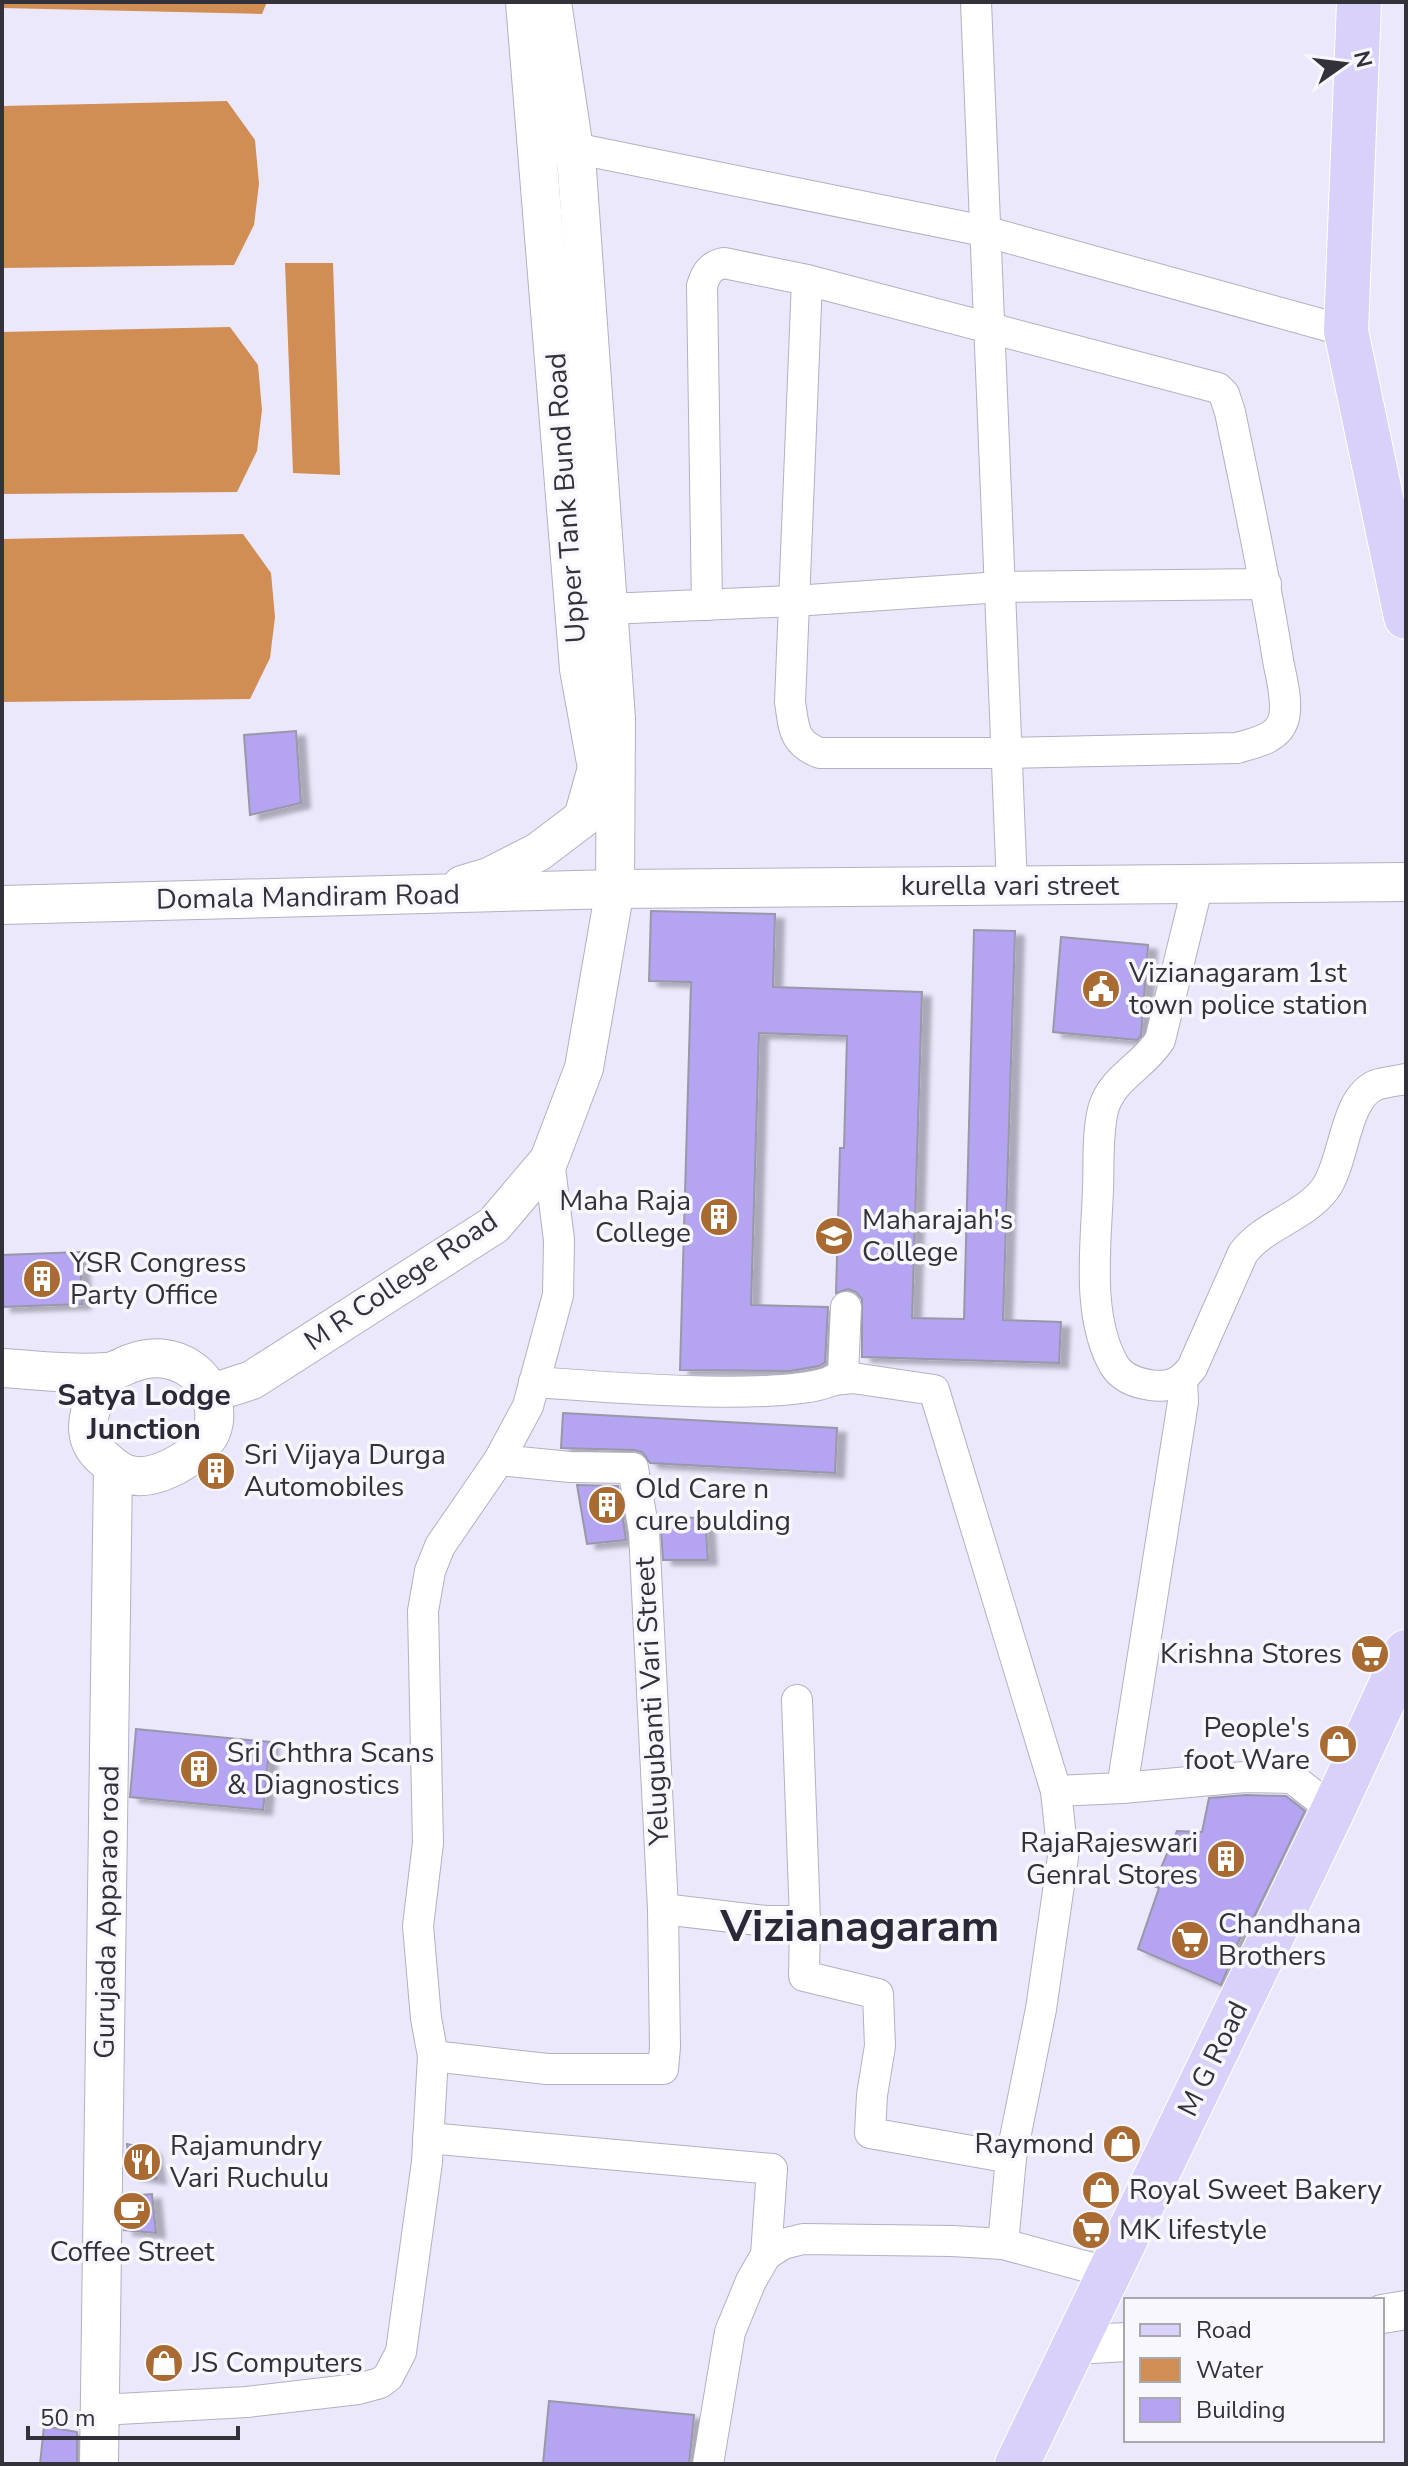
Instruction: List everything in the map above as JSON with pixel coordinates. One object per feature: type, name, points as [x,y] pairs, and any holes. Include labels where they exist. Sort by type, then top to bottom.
[{"type":"main road","points":[[1359,2],[1346,331],[1406,617]]},
{"type":"main road","name":"M G Road","points":[[1017,2464],[1333,1810],[1406,1652]]},
{"type":"street","name":"Upper Tank Bund Road","points":[[429,895],[489,877],[538,852],[583,818],[597,768],[579,669],[525,2]]},
{"type":"street","name":"Upper Tank Bund Road","points":[[552,2],[574,148],[616,719],[615,889]]},
{"type":"street","points":[[976,2],[1012,886]]},
{"type":"street","points":[[574,148],[984,231],[1346,331]]},
{"type":"street","points":[[707,605],[702,286],[706,273],[715,265],[724,263],[807,280],[1218,388],[1224,394],[1230,412],[1266,584],[1284,697],[1284,719],[1277,731],[1237,748],[1007,753],[820,753],[806,748],[797,736],[790,702],[807,280]]},
{"type":"street","points":[[608,609],[794,601],[1001,587],[1266,584]]},
{"type":"street","name":"kurella vari street","points":[[615,889],[1406,882]]},
{"type":"street","points":[[1198,884],[1160,1040],[1120,1080],[1103,1109],[1094,1280],[1106,1347],[1115,1368],[1129,1380],[1146,1384],[1175,1385],[1182,1380],[1192,1368],[1243,1253],[1252,1240],[1314,1201],[1326,1188],[1336,1170],[1354,1107],[1363,1093],[1374,1086],[1406,1079]]},
{"type":"street","name":"Domala Mandiram Road","points":[[2,905],[615,889]]},
{"type":"street","name":"M R College Road","points":[[212,1393],[252,1380],[494,1225],[549,1160],[584,1068],[615,889]]},
{"type":"street","points":[[100,2410],[279,2398],[358,2389],[380,2383],[388,2377],[401,2352],[428,2138],[433,2056],[426,2018],[418,1926],[428,1843],[423,1611],[430,1571],[440,1546],[499,1460],[528,1406],[558,1295],[559,1240],[549,1160]]},
{"type":"street","points":[[534,1382],[717,1393],[811,1388],[840,1378],[843,1373],[846,1307]]},
{"type":"street","points":[[2,1368],[109,1373],[139,1360],[166,1357],[182,1363],[200,1376],[212,1393],[214,1416],[208,1438],[191,1455],[153,1474],[128,1475],[113,1468],[96,1451],[88,1428],[92,1402],[109,1373]]},
{"type":"street","points":[[833,1380],[853,1378],[934,1390],[1056,1791],[1063,1857],[1041,2009],[1011,2158],[1003,2244]]},
{"type":"street","points":[[1122,1788],[1183,1402],[1182,1380]]},
{"type":"street","name":"Yelugubanti Vari Street","points":[[433,2056],[547,2069],[663,2069],[663,1909],[644,1532],[633,1468],[570,1467],[499,1460]]},
{"type":"street","name":"Gurujada Apparao road","points":[[99,2464],[113,1468]]},
{"type":"street","points":[[797,1700],[804,1976],[878,1994],[880,2046],[870,2133],[1011,2158]]},
{"type":"street","points":[[1056,1791],[1245,1777],[1292,1778],[1333,1810]]},
{"type":"street","points":[[663,1909],[766,1921],[805,1921]]},
{"type":"street","points":[[428,2138],[772,2169],[766,2255],[751,2281],[730,2332],[708,2464]]},
{"type":"street","points":[[766,2255],[783,2244],[803,2239],[952,2241],[1003,2244],[1110,2273]]},
{"type":"street","points":[[1384,2314],[1406,2310]]},
{"type":"street","points":[[1075,2345],[1124,2342]]},
{"type":"water","points":[[2,2],[267,2],[262,14],[2,8]]},
{"type":"water","points":[[227,101],[255,140],[259,184],[254,225],[234,265],[2,268],[2,106]]},
{"type":"water","points":[[285,263],[333,263],[340,475],[293,473]]},
{"type":"water","points":[[230,327],[258,365],[262,410],[257,451],[237,492],[2,494],[2,332]]},
{"type":"water","points":[[243,534],[271,573],[275,617],[270,658],[250,699],[2,702],[2,539]]},
{"type":"building","points":[[296,731],[301,803],[250,815],[244,735]]},
{"type":"building","points":[[651,911],[775,914],[773,987],[922,992],[912,1318],[964,1319],[974,930],[1015,931],[1003,1320],[1061,1322],[1059,1363],[862,1357],[862,1299],[848,1289],[836,1293],[847,1036],[759,1033],[751,1305],[828,1307],[825,1362],[790,1371],[680,1370],[691,982],[649,981]]},
{"type":"building","name":"Vizianagaram 1st town police station","points":[[1061,937],[1148,945],[1141,1036],[1137,1040],[1053,1032]]},
{"type":"building","name":"YSR Congress Party Office","points":[[80,1252],[82,1304],[2,1307],[2,1255]]},
{"type":"building","points":[[563,1413],[837,1428],[835,1473],[650,1463],[642,1452],[634,1450],[561,1448]]},
{"type":"building","name":"Old Care n cure bulding","points":[[577,1485],[618,1486],[626,1540],[587,1544]]},
{"type":"building","points":[[660,1517],[705,1518],[708,1560],[663,1560]]},
{"type":"building","name":"Sri Chthra Scans & Diagnostics","points":[[136,1729],[270,1742],[263,1810],[130,1797]]},
{"type":"building","name":"RajaRajeswari Genral Stores","points":[[1286,1796],[1305,1811],[1250,1925],[1246,1923],[1221,1985],[1138,1949],[1159,1888],[1153,1886],[1177,1831],[1202,1832],[1209,1798]]},
{"type":"building","name":"Rajamundry Vari Ruchulu","points":[[127,2144],[152,2150],[157,2179],[130,2175]]},
{"type":"building","name":"Coffee Street","points":[[152,2194],[156,2233],[124,2230],[125,2196]]},
{"type":"building","points":[[549,2401],[694,2415],[689,2464],[543,2464]]},
{"type":"building","points":[[44,2426],[77,2432],[77,2464],[40,2464]]},
{"type":"place","name":"Vizianagaram 1st town police station","points":[[1101,989]]},
{"type":"place","name":"Maha Raja College","points":[[719,1217]]},
{"type":"place","name":"Maharajah's College","points":[[834,1236]]},
{"type":"place","name":"YSR Congress Party Office","points":[[42,1279]]},
{"type":"place","name":"Sri Vijaya Durga Automobiles","points":[[216,1471]]},
{"type":"place","name":"Old Care n cure bulding","points":[[607,1505]]},
{"type":"place","name":"Krishna Stores","points":[[1370,1654]]},
{"type":"place","name":"People's foot Ware","points":[[1338,1744]]},
{"type":"place","name":"Sri Chthra Scans & Diagnostics","points":[[199,1769]]},
{"type":"place","name":"RajaRajeswari Genral Stores","points":[[1226,1859]]},
{"type":"place","name":"Chandhana Brothers","points":[[1190,1940]]},
{"type":"place","name":"Raymond","points":[[1122,2144]]},
{"type":"place","name":"Rajamundry Vari Ruchulu","points":[[142,2162]]},
{"type":"place","name":"Royal Sweet Bakery","points":[[1101,2190]]},
{"type":"place","name":"Coffee Street","points":[[132,2211]]},
{"type":"place","name":"MK lifestyle","points":[[1091,2230]]},
{"type":"place","name":"JS Computers","points":[[164,2363]]},
{"type":"district","name":"Satya Lodge Junction","points":[[144,1412]]},
{"type":"district","name":"Vizianagaram","points":[[860,1927]]}]
